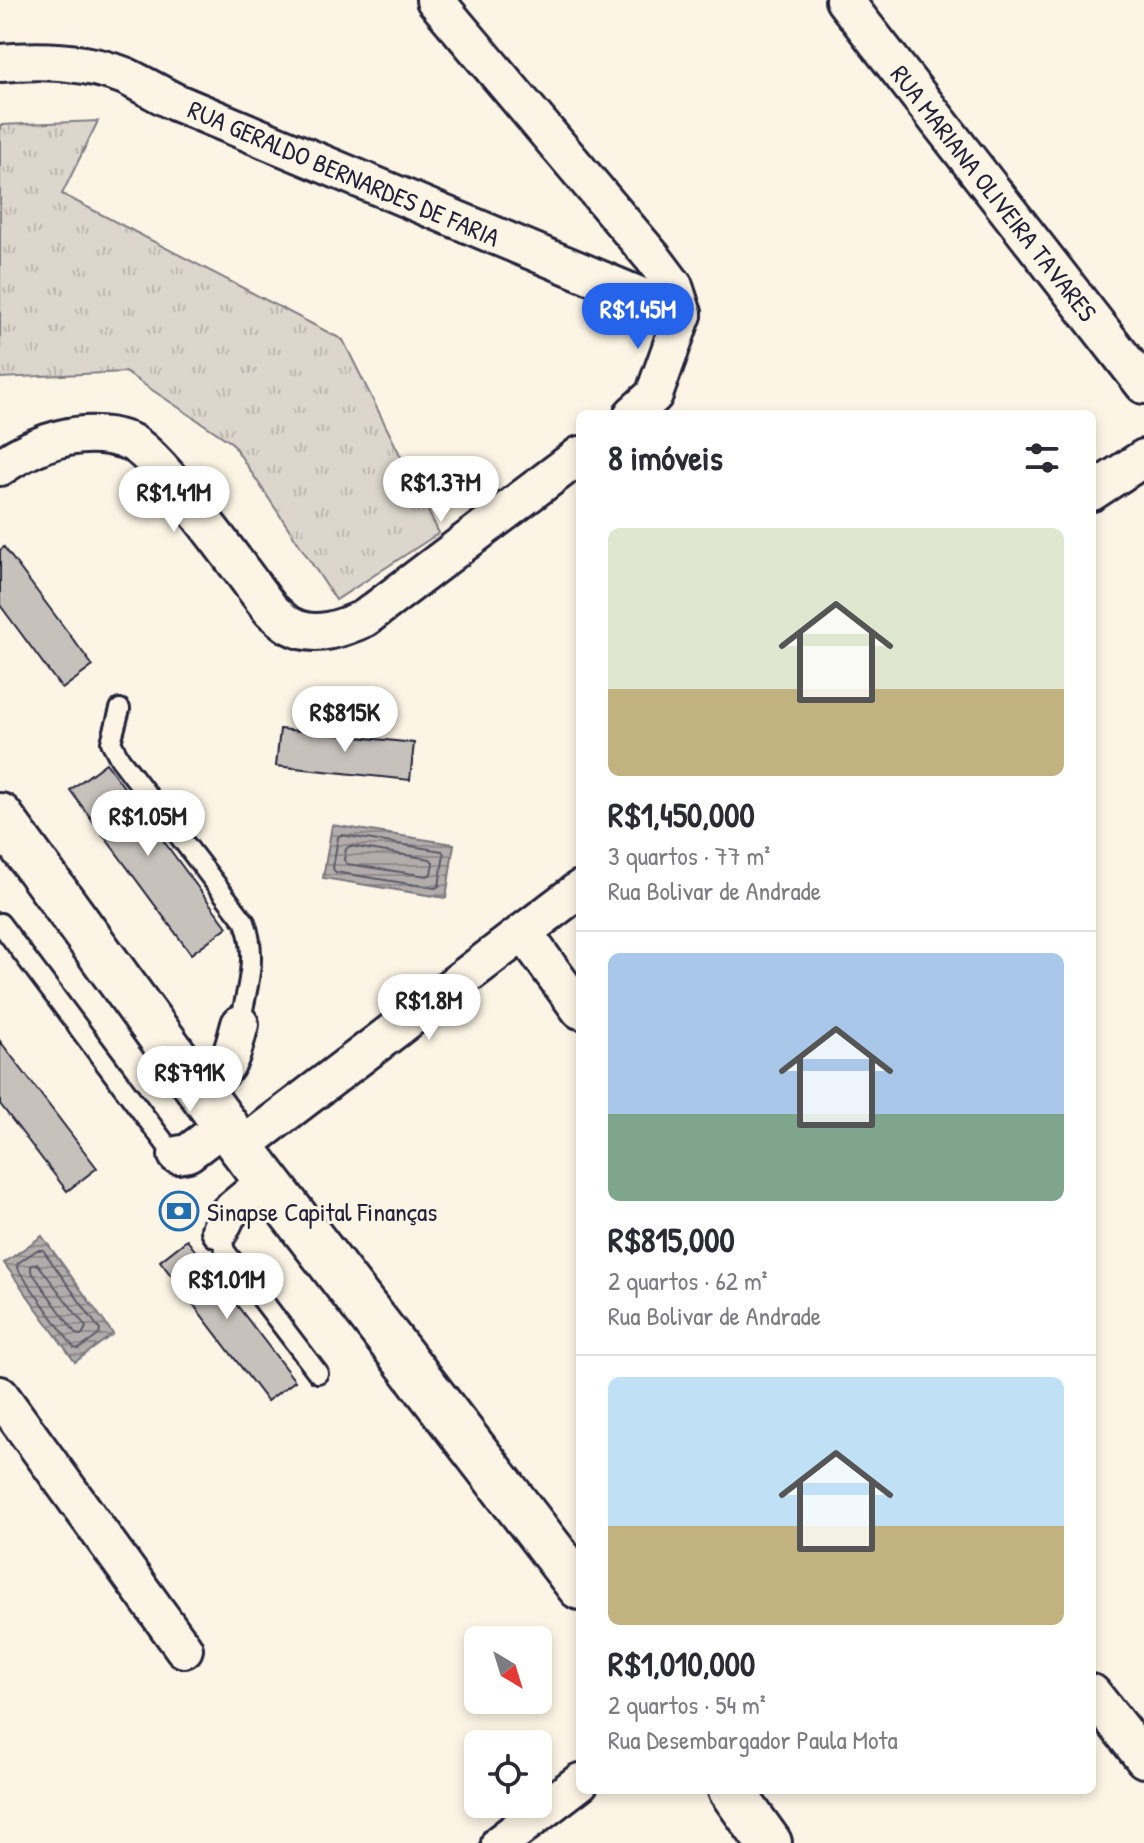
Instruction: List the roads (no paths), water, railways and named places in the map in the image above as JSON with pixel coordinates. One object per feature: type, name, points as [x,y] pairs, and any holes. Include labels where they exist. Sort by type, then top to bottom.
[{"type":"street","points":[[435,0],[674,286],[683,314],[654,395],[637,410]]},
{"type":"street","name":"RUA MARIANA OLIVEIRA TAVARES","points":[[844,0],[1144,385]]},
{"type":"street","name":"RUA GERALDO BERNARDES DE FARIA","points":[[0,63],[64,63],[94,67],[124,76],[175,102],[683,314]]},
{"type":"street","points":[[0,467],[50,439],[89,434],[130,441],[162,470],[271,610],[292,627],[317,632],[342,629],[365,618],[576,458]]},
{"type":"street","points":[[1096,489],[1144,458]]},
{"type":"street","points":[[0,816],[245,1151],[576,1582]]},
{"type":"street","points":[[177,1155],[245,1151],[576,892]]},
{"type":"street","points":[[524,933],[576,1004]]},
{"type":"street","points":[[201,1089],[223,1073],[231,1058],[240,1024]]},
{"type":"street","points":[[220,1230],[228,1213],[245,1151]]},
{"type":"street","points":[[0,1395],[184,1649]]},
{"type":"street","points":[[1096,1698],[1144,1759]]},
{"type":"street","points":[[500,1843],[576,1785]]},
{"type":"street","points":[[734,1794],[769,1843]]},
{"type":"lane","points":[[120,709],[111,742],[120,759],[245,922],[252,941],[252,963],[240,1024]]},
{"type":"lane","points":[[0,923],[177,1155]]},
{"type":"lane","points":[[220,1230],[225,1251],[318,1373]]},
{"type":"water","points":[[332,825],[454,844],[446,898],[323,878]]},
{"type":"water","points":[[42,1236],[113,1334],[75,1362],[4,1263]]},
{"type":"place","name":"Sinapse Capital Finanças","points":[[179,1211]]}]
